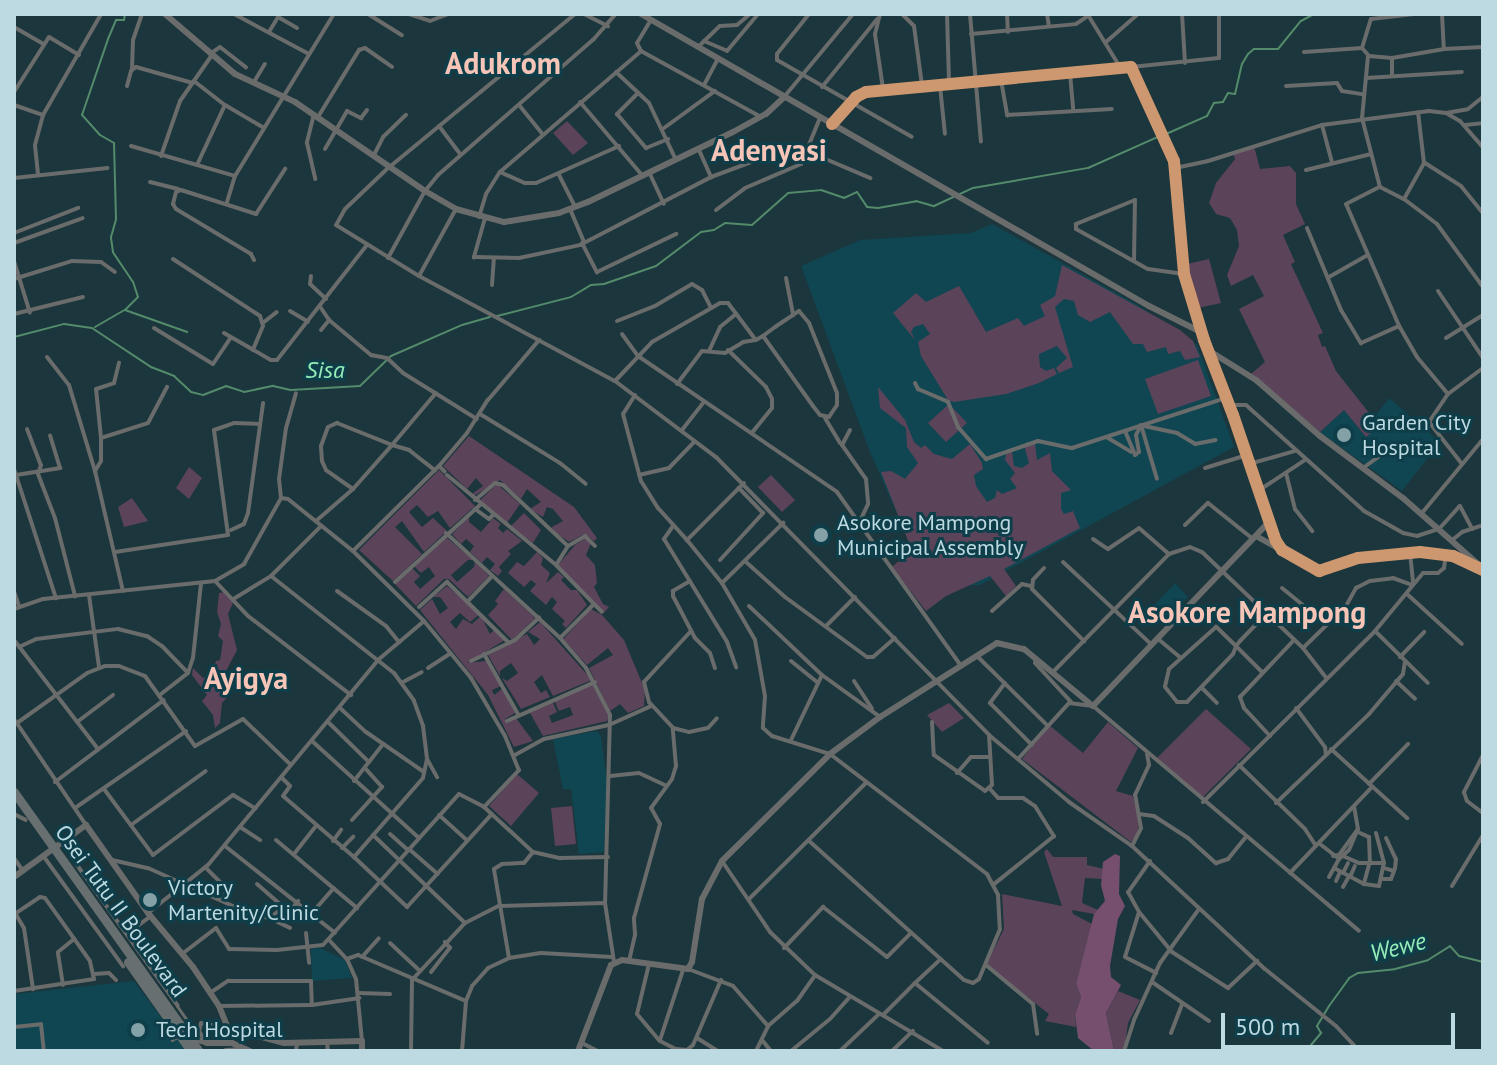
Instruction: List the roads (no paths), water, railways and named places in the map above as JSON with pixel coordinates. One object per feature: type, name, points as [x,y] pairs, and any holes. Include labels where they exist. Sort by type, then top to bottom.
[{"type":"highway","name":"Osei Tutu II Boulevard","points":[[14,792],[49,853],[189,1037],[203,1047]]},
{"type":"highway","name":"Osei Tutu II Boulevard","points":[[14,803],[192,1051]]},
{"type":"street","points":[[38,174],[35,145],[43,115],[101,14]]},
{"type":"street","points":[[127,86],[132,69],[133,40],[142,14]]},
{"type":"street","points":[[165,14],[235,74],[286,96],[425,191],[456,209],[504,222],[528,221],[573,208],[699,150],[761,117],[784,97],[853,14]]},
{"type":"street","points":[[234,14],[309,54]]},
{"type":"street","points":[[227,202],[235,176],[334,14]]},
{"type":"street","points":[[368,14],[402,35]]},
{"type":"street","points":[[409,14],[430,21],[448,14]]},
{"type":"street","points":[[575,14],[388,168],[336,221],[336,225],[419,276],[494,313],[615,381],[682,430],[744,483],[989,735],[1069,802],[1150,861],[1257,961],[1324,1015],[1359,1051]]},
{"type":"street","points":[[584,14],[608,26]]},
{"type":"street","points":[[388,258],[425,191],[461,155],[608,26],[616,14]]},
{"type":"street","points":[[641,14],[1201,332]]},
{"type":"street","points":[[698,47],[720,26],[737,25],[750,14]]},
{"type":"street","points":[[704,41],[727,51],[758,14]]},
{"type":"street","points":[[809,14],[776,57],[849,104],[912,137]]},
{"type":"street","points":[[902,14],[914,26],[922,85]]},
{"type":"street","points":[[947,14],[949,82]]},
{"type":"street","points":[[970,14],[981,142]]},
{"type":"street","points":[[1007,14],[1008,32]]},
{"type":"street","points":[[1047,14],[1049,26]]},
{"type":"street","points":[[1106,42],[1138,14]]},
{"type":"street","points":[[1182,14],[1185,63]]},
{"type":"street","points":[[832,124],[861,94],[883,89],[1185,63],[1221,57],[1219,14]]},
{"type":"street","points":[[1362,48],[1371,19],[1414,14]]},
{"type":"street","points":[[1442,14],[1444,49]]},
{"type":"street","points":[[269,32],[279,15],[297,28]]},
{"type":"street","points":[[971,34],[1076,24],[1088,15],[1120,67]]},
{"type":"street","points":[[822,87],[877,16]]},
{"type":"street","points":[[877,16],[876,48],[883,89]]},
{"type":"street","points":[[651,20],[637,43],[641,51],[761,117]]},
{"type":"street","points":[[14,27],[43,44]]},
{"type":"street","points":[[14,92],[43,44],[51,37],[79,55]]},
{"type":"street","points":[[161,156],[175,113],[211,55],[220,47],[246,67]]},
{"type":"street","points":[[1362,48],[1369,56],[1392,58],[1444,49],[1483,47]]},
{"type":"street","points":[[315,179],[307,143],[316,116],[359,50],[365,48],[392,67]]},
{"type":"street","points":[[1304,52],[1362,48]]},
{"type":"street","points":[[641,51],[500,172],[486,194],[474,257],[519,258],[583,242],[664,204],[711,177],[795,146],[870,178]]},
{"type":"street","points":[[1369,56],[1362,94],[1362,118],[1380,187],[1404,199],[1437,224],[1483,287]]},
{"type":"street","points":[[704,85],[718,58]]},
{"type":"street","points":[[1392,58],[1392,74]]},
{"type":"street","points":[[254,82],[265,64]]},
{"type":"street","points":[[1131,67],[1164,135],[1175,168],[1184,274],[1201,332],[1247,455],[1268,523],[1282,550]]},
{"type":"street","points":[[132,69],[194,82],[264,128]]},
{"type":"street","points":[[1070,71],[1073,111]]},
{"type":"street","points":[[616,72],[638,93],[664,128],[676,160]]},
{"type":"street","points":[[1366,78],[1462,72]]},
{"type":"street","points":[[1001,78],[1007,115],[1112,109]]},
{"type":"street","points":[[939,83],[945,134]]},
{"type":"street","points":[[1286,86],[1337,83],[1342,91],[1362,94]]},
{"type":"street","points":[[664,128],[695,109],[715,91]]},
{"type":"street","points":[[638,93],[617,114],[646,148],[668,139]]},
{"type":"street","points":[[1175,168],[1322,125],[1418,112],[1446,113],[1468,109],[1483,97]]},
{"type":"street","points":[[580,102],[646,174],[664,204]]},
{"type":"street","points":[[14,105],[43,115]]},
{"type":"street","points":[[197,165],[225,105]]},
{"type":"street","points":[[519,105],[542,133]]},
{"type":"street","points":[[325,149],[347,111],[361,118],[367,110]]},
{"type":"street","points":[[1404,199],[1424,163],[1418,112]]},
{"type":"street","points":[[1446,113],[1465,125],[1483,147]]},
{"type":"street","points":[[373,158],[383,137],[406,115]]},
{"type":"street","points":[[716,210],[745,188],[801,164],[820,118]]},
{"type":"street","points":[[1465,125],[1483,123]]},
{"type":"street","points":[[1322,125],[1332,163]]},
{"type":"street","points":[[439,126],[461,155]]},
{"type":"street","points":[[131,146],[235,176]]},
{"type":"street","points":[[500,172],[531,184],[559,175],[619,146]]},
{"type":"street","points":[[699,150],[711,177]]},
{"type":"street","points":[[1306,170],[1371,154]]},
{"type":"street","points":[[1424,163],[1461,186],[1483,213]]},
{"type":"street","points":[[14,178],[107,168]]},
{"type":"street","points":[[150,182],[227,202],[242,211],[260,213],[285,169]]},
{"type":"street","points":[[559,175],[597,272],[676,234]]},
{"type":"street","points":[[1380,187],[1349,201],[1345,207],[1399,326],[1417,357],[1448,394]]},
{"type":"street","points":[[178,189],[173,204],[176,209],[251,254],[254,260]]},
{"type":"street","points":[[1134,261],[1135,200],[1076,224],[1076,229],[1152,271],[1184,274]]},
{"type":"street","points":[[14,233],[78,208]]},
{"type":"street","points":[[419,276],[456,209]]},
{"type":"street","points":[[64,214],[67,224]]},
{"type":"street","points":[[14,243],[83,218]]},
{"type":"street","points":[[1307,228],[1343,316],[1361,343],[1399,326]]},
{"type":"street","points":[[224,333],[271,360],[277,360],[367,245]]},
{"type":"street","points":[[1329,277],[1366,256]]},
{"type":"street","points":[[173,259],[264,322]]},
{"type":"street","points":[[492,285],[494,259]]},
{"type":"street","points":[[14,261],[16,279],[30,313]]},
{"type":"street","points":[[16,279],[72,261],[101,262],[115,272]]},
{"type":"street","points":[[311,276],[310,284],[326,299]]},
{"type":"street","points":[[786,278],[793,315]]},
{"type":"street","points":[[617,321],[655,306],[692,284],[702,290],[711,308]]},
{"type":"street","points":[[1438,291],[1483,358]]},
{"type":"street","points":[[14,314],[30,313],[83,297]]},
{"type":"street","points":[[615,381],[652,342],[724,302],[756,340]]},
{"type":"street","points":[[320,307],[329,320],[371,355],[393,361],[403,373],[560,463],[586,484]]},
{"type":"street","points":[[290,311],[308,322]]},
{"type":"street","points":[[253,350],[264,322],[277,312]]},
{"type":"street","points":[[677,384],[698,354],[728,350],[756,340],[802,312],[837,393],[837,405],[825,418]]},
{"type":"street","points":[[709,351],[720,327],[736,314]]},
{"type":"street","points":[[1446,338],[1483,315]]},
{"type":"street","points":[[321,330],[329,320]]},
{"type":"street","points":[[154,328],[213,364],[231,337]]},
{"type":"street","points":[[622,334],[638,356],[831,488],[961,666]]},
{"type":"street","points":[[763,336],[866,479],[868,504],[858,525]]},
{"type":"street","points":[[353,551],[437,468],[539,340]]},
{"type":"street","points":[[728,350],[766,387],[772,399],[772,408],[752,433]]},
{"type":"street","points":[[1208,350],[1256,380],[1422,513],[1483,570]]},
{"type":"street","points":[[47,357],[69,385],[95,471],[123,591]]},
{"type":"street","points":[[95,471],[101,461],[96,389],[114,383],[119,363]]},
{"type":"street","points":[[1462,464],[1429,425],[1448,394],[1483,368]]},
{"type":"street","points":[[915,383],[918,389],[948,402],[958,427],[986,459],[1038,441],[1072,448],[1141,425],[1228,402],[1246,405],[1374,518],[1403,533],[1417,536],[1439,529],[1460,506],[1472,529]]},
{"type":"street","points":[[101,438],[148,423],[167,387]]},
{"type":"street","points":[[14,591],[17,608],[56,598],[215,581],[244,564],[281,498],[279,479],[286,428],[296,393]]},
{"type":"street","points":[[316,521],[353,489],[436,393]]},
{"type":"street","points":[[635,395],[623,414],[644,489],[722,583],[755,640],[765,696],[763,728],[767,734],[830,754],[980,867],[994,884],[1001,913],[1000,929],[979,979],[969,983],[809,841]]},
{"type":"street","points":[[682,430],[704,402]]},
{"type":"street","points":[[115,552],[224,537],[244,524],[263,403]]},
{"type":"street","points":[[230,531],[214,430],[234,423],[260,424]]},
{"type":"street","points":[[353,489],[326,470],[322,461],[321,446],[328,427],[337,423],[409,450],[446,473],[475,500],[478,507],[493,515],[556,565],[602,612]]},
{"type":"street","points":[[1136,435],[1141,425]]},
{"type":"street","points":[[1141,425],[1177,433],[1195,444],[1216,440]]},
{"type":"street","points":[[1141,425],[1157,479]]},
{"type":"street","points":[[1105,437],[1132,453],[1139,452],[1133,428]]},
{"type":"street","points":[[27,429],[41,465],[38,471],[75,596]]},
{"type":"street","points":[[842,445],[850,430]]},
{"type":"street","points":[[1122,432],[1132,453]]},
{"type":"street","points":[[16,475],[61,467],[50,436]]},
{"type":"street","points":[[1422,513],[1480,447],[1483,439]]},
{"type":"street","points":[[639,475],[669,468],[695,441]]},
{"type":"street","points":[[1363,468],[1391,448],[1420,448]]},
{"type":"street","points":[[1249,464],[1295,451]]},
{"type":"street","points":[[1205,468],[1247,455]]},
{"type":"street","points":[[1258,491],[1305,460]]},
{"type":"street","points":[[14,469],[56,598]]},
{"type":"street","points":[[1286,473],[1295,509],[1312,531]]},
{"type":"street","points":[[475,500],[500,483],[568,546]]},
{"type":"street","points":[[687,540],[744,483]]},
{"type":"street","points":[[739,488],[763,513]]},
{"type":"street","points":[[281,498],[322,525],[353,551],[424,621],[488,703],[519,770],[484,807]]},
{"type":"street","points":[[1185,525],[1208,503],[1255,538],[1319,571],[1349,560],[1410,553],[1446,554],[1483,570]]},
{"type":"street","points":[[395,582],[478,507]]},
{"type":"street","points":[[720,560],[768,508]]},
{"type":"street","points":[[722,583],[783,523]]},
{"type":"street","points":[[1093,706],[1268,523]]},
{"type":"street","points":[[235,598],[271,576],[322,525]]},
{"type":"street","points":[[1449,538],[1483,525]]},
{"type":"street","points":[[673,526],[664,539],[727,642],[736,667]]},
{"type":"street","points":[[1093,539],[1108,549],[1134,528],[1139,528],[1169,554]]},
{"type":"street","points":[[446,533],[560,638],[595,682],[610,715],[605,903],[613,960],[578,1051]]},
{"type":"street","points":[[556,565],[568,546],[585,536],[595,546]]},
{"type":"street","points":[[1203,802],[1375,631],[1425,571],[1441,571],[1449,538]]},
{"type":"street","points":[[1053,672],[1169,554],[1195,548],[1303,648],[1326,677]]},
{"type":"street","points":[[1410,553],[1413,584]]},
{"type":"street","points":[[746,562],[870,658],[895,638]]},
{"type":"street","points":[[1063,562],[1115,611],[1180,657]]},
{"type":"street","points":[[1031,586],[1044,568]]},
{"type":"street","points":[[271,576],[403,682],[423,726],[427,759],[420,783],[354,857]]},
{"type":"street","points":[[469,601],[492,576]]},
{"type":"street","points":[[1303,648],[1325,623],[1346,606],[1356,588],[1370,581],[1400,578],[1413,584]]},
{"type":"street","points":[[215,581],[235,598],[248,616],[351,695]]},
{"type":"street","points":[[690,581],[672,592],[691,631],[710,653],[715,668]]},
{"type":"street","points":[[161,694],[188,673],[197,643],[201,582]]},
{"type":"street","points":[[419,607],[447,582],[509,643]]},
{"type":"street","points":[[992,611],[1022,584],[1031,586],[1084,641]]},
{"type":"street","points":[[1282,588],[1325,623]]},
{"type":"street","points":[[337,591],[386,626],[399,642]]},
{"type":"street","points":[[1407,594],[1462,644]]},
{"type":"street","points":[[89,595],[99,667]]},
{"type":"street","points":[[826,626],[855,597]]},
{"type":"street","points":[[560,638],[594,604]]},
{"type":"street","points":[[749,606],[822,675],[880,717]]},
{"type":"street","points":[[1262,672],[1236,646],[1216,627],[1180,657],[1167,673],[1167,691],[1184,704],[1201,687],[1236,646],[1266,614]]},
{"type":"street","points":[[471,661],[509,643],[539,618]]},
{"type":"street","points":[[126,934],[205,867],[225,846],[378,660],[424,621]]},
{"type":"street","points":[[19,647],[36,639],[118,629],[147,636],[176,657],[188,673]]},
{"type":"street","points":[[691,631],[644,682],[651,706],[673,728],[695,731],[708,728],[717,718]]},
{"type":"street","points":[[1375,631],[1428,683]]},
{"type":"street","points":[[1400,657],[1424,632]]},
{"type":"street","points":[[14,640],[98,749]]},
{"type":"street","points":[[1270,736],[1241,701],[1242,694],[1294,640]]},
{"type":"street","points":[[660,1041],[686,969],[702,899],[722,861],[830,754],[880,717],[976,655],[1005,643],[1024,649],[1036,658],[1359,931]]},
{"type":"street","points":[[428,668],[451,653]]},
{"type":"street","points":[[484,654],[518,714]]},
{"type":"street","points":[[976,655],[1047,725]]},
{"type":"street","points":[[1036,658],[1035,663],[1071,702],[1093,706]]},
{"type":"street","points":[[791,661],[818,683]]},
{"type":"street","points":[[1276,803],[1396,681],[1404,671],[1405,662]]},
{"type":"street","points":[[228,1028],[219,1006],[149,914],[55,782],[16,721],[99,667],[119,666],[140,672],[161,694],[195,746],[243,719],[291,765]]},
{"type":"street","points":[[403,682],[422,672]]},
{"type":"street","points":[[791,740],[822,675]]},
{"type":"street","points":[[854,681],[872,710]]},
{"type":"street","points":[[1396,681],[1415,699]]},
{"type":"street","points":[[507,721],[595,682]]},
{"type":"street","points":[[1005,683],[990,703],[1032,745]]},
{"type":"street","points":[[1201,687],[1217,703]]},
{"type":"street","points":[[77,722],[113,695]]},
{"type":"street","points":[[55,782],[164,700]]},
{"type":"street","points":[[1018,759],[1071,702]]},
{"type":"street","points":[[514,755],[544,739],[609,725],[651,706]]},
{"type":"street","points":[[340,708],[383,744],[425,772]]},
{"type":"street","points":[[1296,708],[1325,747],[1326,755]]},
{"type":"street","points":[[328,722],[369,762]]},
{"type":"street","points":[[932,722],[934,755],[981,789],[990,789]]},
{"type":"street","points":[[629,961],[635,934],[634,918],[660,824],[651,808],[672,779],[676,766],[673,728]]},
{"type":"street","points":[[75,808],[186,731]]},
{"type":"street","points":[[989,735],[990,789],[998,798],[1019,797],[1035,806],[1054,836],[994,884]]},
{"type":"street","points":[[312,741],[419,838]]},
{"type":"street","points":[[354,781],[383,744]]},
{"type":"street","points":[[1290,873],[1354,807],[1408,744]]},
{"type":"street","points":[[1331,749],[1407,818]]},
{"type":"street","points":[[1132,846],[1141,828],[1135,795],[1149,765],[1146,752]]},
{"type":"street","points":[[1483,755],[1464,792],[1467,801],[1483,813]]},
{"type":"street","points":[[957,773],[971,757],[989,757]]},
{"type":"street","points":[[427,759],[437,777]]},
{"type":"street","points":[[1239,765],[1318,845],[1338,857],[1359,863],[1370,861],[1395,869]]},
{"type":"street","points":[[352,820],[382,784],[365,768]]},
{"type":"street","points":[[131,825],[206,771]]},
{"type":"street","points":[[610,776],[639,773],[665,785]]},
{"type":"street","points":[[282,777],[290,786],[282,795],[407,907],[492,814]]},
{"type":"street","points":[[749,899],[866,783]]},
{"type":"street","points":[[104,789],[151,854],[155,855],[226,798],[237,796],[256,809]]},
{"type":"street","points":[[182,954],[216,928],[229,949],[308,948],[330,941],[459,794],[484,807],[533,852],[560,858],[608,857]]},
{"type":"street","points":[[1338,857],[1358,831],[1354,807]]},
{"type":"street","points":[[14,814],[26,820]]},
{"type":"street","points":[[1139,814],[1150,814],[1188,838],[1216,863],[1228,859],[1246,837]]},
{"type":"street","points":[[439,815],[467,840]]},
{"type":"street","points":[[14,877],[86,825]]},
{"type":"street","points":[[240,827],[260,840]]},
{"type":"street","points":[[294,854],[315,827]]},
{"type":"street","points":[[333,841],[341,830]]},
{"type":"street","points":[[1334,868],[1364,884],[1378,887],[1383,879],[1384,865],[1376,835],[1369,837],[1358,831]]},
{"type":"street","points":[[390,834],[438,874]]},
{"type":"street","points":[[373,835],[465,923]]},
{"type":"street","points":[[1452,886],[1483,835]]},
{"type":"street","points":[[342,848],[353,837]]},
{"type":"street","points":[[1364,884],[1370,861],[1369,837]]},
{"type":"street","points":[[1383,879],[1392,878],[1396,859],[1386,838]]},
{"type":"street","points":[[276,840],[358,908]]},
{"type":"street","points":[[1329,877],[1339,855],[1353,840]]},
{"type":"street","points":[[65,841],[77,865],[191,1026],[188,1029],[179,1016],[166,1026],[175,1038],[172,1040],[162,1026]]},
{"type":"street","points":[[225,846],[336,934]]},
{"type":"street","points":[[509,958],[495,866],[524,863],[533,852]]},
{"type":"street","points":[[49,853],[123,966]]},
{"type":"street","points":[[14,858],[23,871]]},
{"type":"street","points":[[112,860],[148,868],[250,914],[270,918],[290,928]]},
{"type":"street","points":[[722,861],[784,948],[815,975],[849,998],[913,1031],[943,1051]]},
{"type":"street","points":[[1150,861],[1129,889],[1139,912],[1169,947],[1228,988],[1257,961]]},
{"type":"street","points":[[1336,881],[1348,863]]},
{"type":"street","points":[[1343,887],[1355,866]]},
{"type":"street","points":[[205,867],[227,889],[222,900]]},
{"type":"street","points":[[257,884],[300,919]]},
{"type":"street","points":[[312,913],[334,888]]},
{"type":"street","points":[[14,991],[33,989],[63,985],[93,980],[94,974],[74,939],[43,897],[15,912],[24,928],[33,989]]},
{"type":"street","points":[[291,910],[298,901]]},
{"type":"street","points":[[411,1051],[412,980],[465,923],[499,906],[605,903]]},
{"type":"street","points":[[270,918],[283,907]]},
{"type":"street","points":[[784,948],[823,907],[887,957],[911,933]]},
{"type":"street","points":[[1124,1051],[1134,1020],[1169,947],[1199,909]]},
{"type":"street","points":[[1139,912],[1125,957],[1156,973]]},
{"type":"street","points":[[306,933],[309,963]]},
{"type":"street","points":[[362,957],[379,938]]},
{"type":"street","points":[[63,985],[58,952],[74,939]]},
{"type":"street","points":[[330,941],[347,959],[359,996],[362,1051]]},
{"type":"street","points":[[431,972],[450,948],[445,942]]},
{"type":"street","points":[[390,943],[420,971]]},
{"type":"street","points":[[462,1051],[466,1001],[481,973],[509,958],[541,953],[686,969],[721,980],[746,996],[768,1026]]},
{"type":"street","points":[[347,959],[362,957],[466,1001]]},
{"type":"street","points":[[840,1051],[941,959]]},
{"type":"street","points":[[649,964],[637,1014],[660,1041],[674,1049],[687,1050],[697,1038],[721,980]]},
{"type":"street","points":[[986,965],[1033,1004],[1037,1034]]},
{"type":"street","points":[[94,974],[109,973],[116,980]]},
{"type":"street","points":[[756,1051],[768,1026],[797,1001],[815,975]]},
{"type":"street","points":[[210,993],[228,981],[311,981],[312,1005]]},
{"type":"street","points":[[1152,982],[1209,1021]]},
{"type":"street","points":[[915,983],[988,1043]]},
{"type":"street","points":[[219,1006],[312,1005],[390,994]]},
{"type":"street","points":[[791,1051],[849,998]]},
{"type":"street","points":[[1171,1033],[1182,1005]]},
{"type":"street","points":[[247,1051],[232,1043],[203,1047],[199,1031],[201,1023],[296,1047],[362,1041]]},
{"type":"street","points":[[14,1027],[41,1024],[44,1051]]},
{"type":"street","points":[[892,1051],[913,1031]]},
{"type":"street","points":[[697,1038],[718,1051]]},
{"type":"street","points":[[762,1040],[771,1051]]},
{"type":"street","points":[[327,1042],[328,1051]]},
{"type":"street","points":[[581,1043],[598,1051]]},
{"type":"street","points":[[226,1051],[247,1051]]},
{"type":"waterway","points":[[95,327],[125,310],[138,297],[133,282],[113,252],[111,237],[116,219],[114,143],[100,135],[82,115],[116,20],[124,20],[125,14]]},
{"type":"waterway","points":[[1166,134],[1207,116],[1214,103],[1223,102],[1228,93],[1235,94],[1242,64],[1248,54],[1254,49],[1278,49],[1301,21],[1314,14]]},
{"type":"waterway","points":[[497,316],[571,297],[591,285],[604,284],[656,266],[701,232],[714,230],[725,223],[752,225],[788,193],[821,190],[844,198],[857,192],[867,207],[916,201],[934,206],[973,188],[1088,168],[1160,136]]},
{"type":"waterway","points":[[125,310],[187,332]]},
{"type":"waterway","name":"Sisa","points":[[14,337],[64,324],[92,328],[151,367],[174,376],[191,392],[203,395],[226,386],[244,392],[273,386],[291,390],[360,386],[391,356],[462,325],[490,317]]},
{"type":"waterway","name":"Wewe","points":[[1312,1051],[1311,1045],[1321,1033],[1317,1026],[1349,978],[1358,973],[1395,969],[1428,960],[1450,946],[1459,956],[1483,962]]},
{"type":"place","name":"Garden City Hospital","points":[[1344,435]]},
{"type":"place","name":"Asokore Mampong Municipal Assembly","points":[[821,535]]},
{"type":"place","name":"Victory Martenity/Clinic","points":[[150,900]]},
{"type":"place","name":"Tech Hospital","points":[[138,1030]]},
{"type":"district","name":"Adukrom","points":[[503,63]]},
{"type":"district","name":"Adenyasi","points":[[769,150]]},
{"type":"district","name":"Asokore Mampong","points":[[1247,612]]},
{"type":"district","name":"Ayigya","points":[[246,678]]}]
